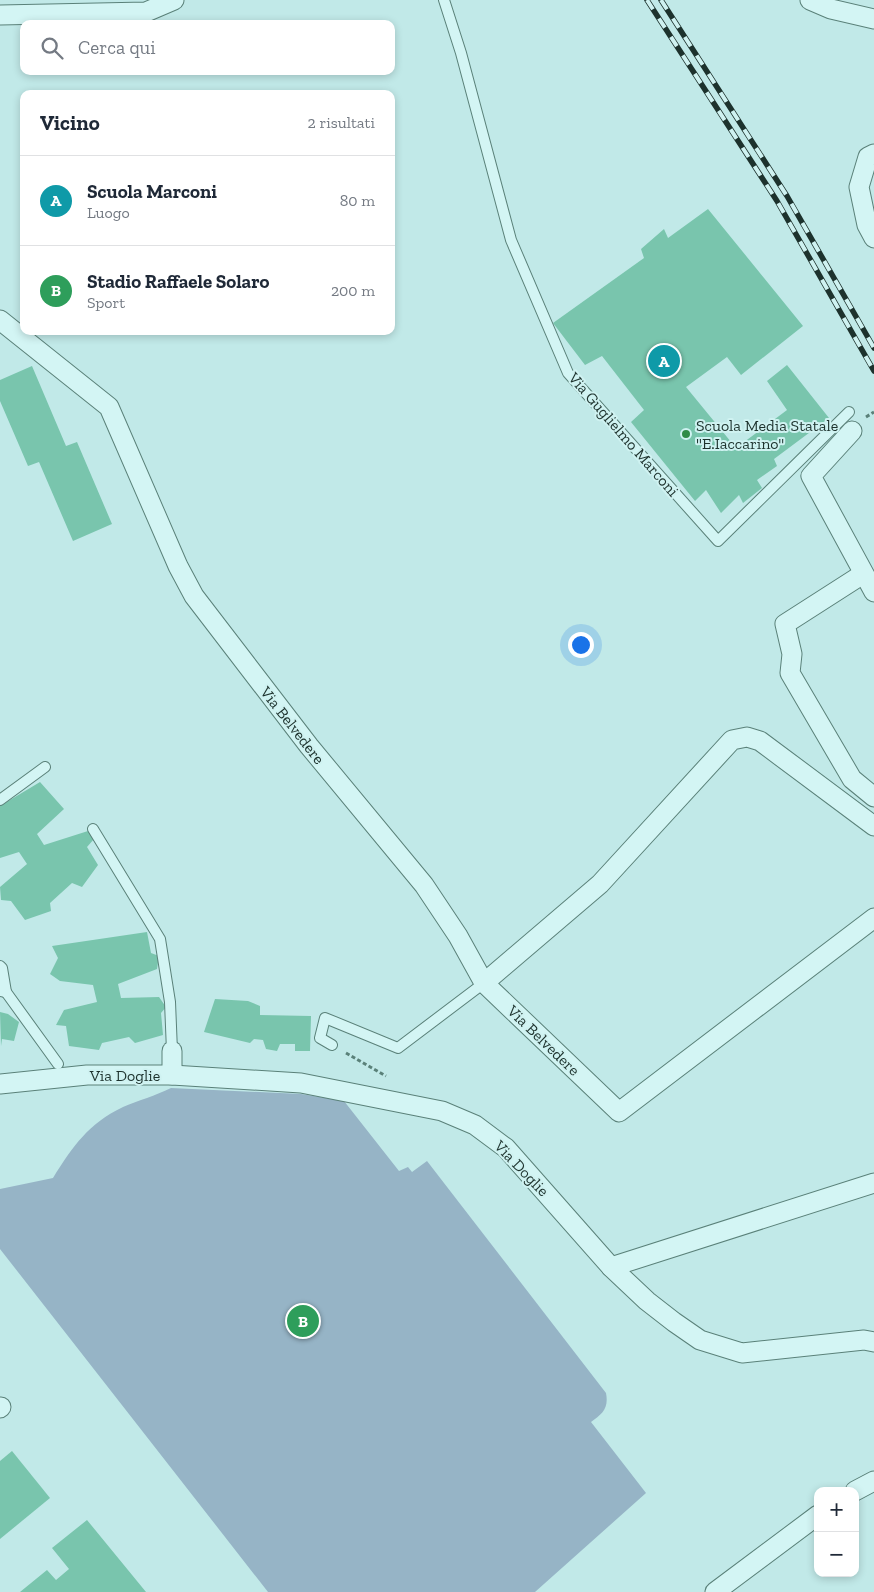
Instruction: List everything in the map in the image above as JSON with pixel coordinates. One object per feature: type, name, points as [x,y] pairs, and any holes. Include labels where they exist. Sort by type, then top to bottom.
[{"type":"street","points":[[0,15],[146,12],[174,0]]},
{"type":"street","points":[[810,0],[831,9],[874,19]]},
{"type":"street","points":[[874,154],[868,157],[859,187],[867,225],[874,238]]},
{"type":"street","name":"Via Belvedere","points":[[0,320],[109,407],[178,566],[194,596],[309,746],[424,885],[458,936],[484,983],[619,1112],[874,918]]},
{"type":"street","points":[[852,431],[811,476],[874,592]]},
{"type":"street","points":[[863,574],[785,624],[792,654],[790,673],[852,779],[874,797]]},
{"type":"street","points":[[484,983],[600,884],[732,740],[747,737],[760,741],[874,826]]},
{"type":"street","points":[[172,1050],[172,1075]]},
{"type":"street","name":"Via Doglie","points":[[0,1084],[87,1075],[172,1075],[301,1083],[442,1111],[475,1125],[506,1148],[611,1267],[647,1301],[700,1340],[742,1353],[864,1340],[874,1342]]},
{"type":"street","points":[[611,1267],[874,1183]]},
{"type":"street","points":[[859,1489],[874,1481]]},
{"type":"street","points":[[715,1592],[814,1519]]},
{"type":"lane","name":"Via Guglielmo Marconi","points":[[444,0],[461,53],[511,240],[568,373],[718,541],[849,412]]},
{"type":"lane","points":[[0,800],[45,767]]},
{"type":"lane","points":[[92,829],[160,939],[170,1002],[172,1050]]},
{"type":"lane","points":[[0,966],[2,968],[3,991],[58,1064]]},
{"type":"lane","points":[[332,1045],[320,1038],[325,1018],[398,1048],[484,983]]},
{"type":"path","points":[[867,416],[874,412]]},
{"type":"shaded area","points":[[171,1088],[301,1094],[344,1101],[399,1171],[408,1167],[412,1172],[427,1161],[606,1393],[607,1399],[604,1410],[591,1422],[646,1493],[535,1592],[268,1592],[0,1249],[0,1189],[53,1178],[82,1137],[100,1121],[123,1107]]},
{"type":"building","points":[[708,209],[803,326],[741,375],[727,357],[686,387],[736,448],[787,410],[767,381],[787,365],[829,418],[774,459],[777,466],[757,480],[762,488],[743,503],[739,495],[721,513],[706,490],[695,501],[631,422],[644,410],[602,356],[585,365],[553,323],[644,258],[641,249],[664,229],[668,238]]},
{"type":"building","points":[[32,366],[66,446],[77,442],[112,524],[73,541],[39,462],[28,466],[0,401],[0,380]]},
{"type":"building","points":[[40,782],[64,809],[37,834],[44,845],[88,831],[94,839],[87,847],[98,865],[82,887],[72,883],[50,903],[51,911],[25,920],[11,901],[1,900],[0,887],[27,864],[19,852],[0,858],[0,806]]},
{"type":"building","points":[[147,932],[151,953],[159,956],[157,969],[118,984],[121,998],[159,997],[166,1007],[161,1013],[163,1035],[135,1043],[129,1037],[102,1043],[99,1050],[69,1046],[66,1026],[56,1025],[64,1010],[97,1002],[93,985],[60,981],[50,974],[58,958],[52,946]]},
{"type":"building","points":[[215,999],[248,1001],[260,1006],[260,1015],[311,1016],[310,1051],[295,1051],[295,1044],[280,1044],[277,1051],[266,1049],[263,1040],[254,1039],[250,1043],[204,1032]]},
{"type":"building","points":[[0,1012],[8,1014],[19,1022],[14,1041],[2,1039],[1,1046]]},
{"type":"building","points":[[12,1451],[50,1498],[0,1539],[0,1461]]},
{"type":"building","points":[[87,1520],[146,1592],[20,1592],[47,1570],[56,1580],[69,1569],[52,1548]]},
{"type":"railway","points":[[647,0],[777,201],[874,371]]},
{"type":"railway","points":[[661,0],[787,196],[874,348]]},
{"type":"place","name":"Scuola Marconi","points":[[664,361]]},
{"type":"place","name":"Scuola Media Statale \"E.Iaccarino\"","points":[[686,434]]},
{"type":"place","name":"Stadio Raffaele Solaro","points":[[303,1321]]}]
